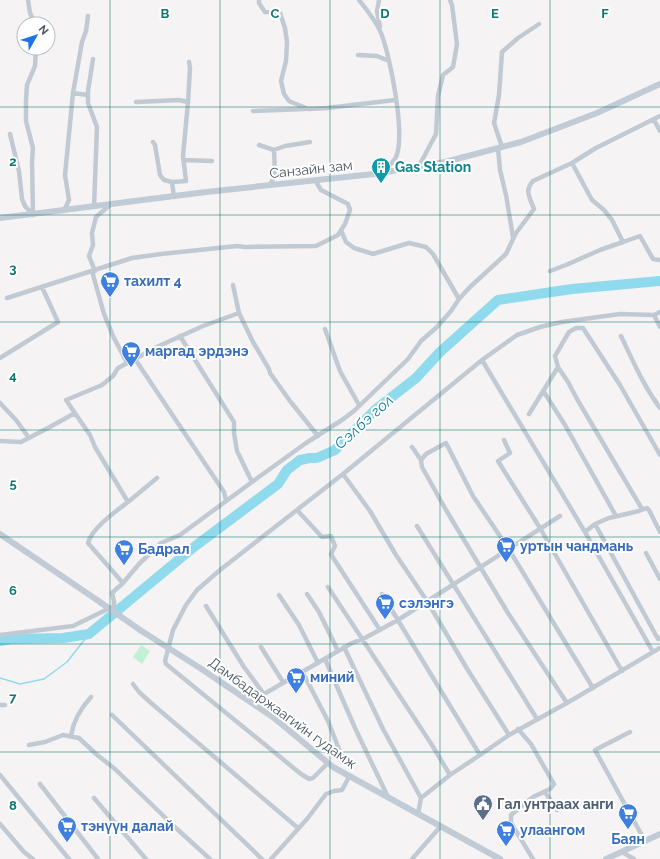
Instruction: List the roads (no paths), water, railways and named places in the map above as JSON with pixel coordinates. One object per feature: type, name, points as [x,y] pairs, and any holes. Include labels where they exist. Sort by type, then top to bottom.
[{"type":"main road","name":"Санзайн зам","points":[[0,218],[174,196],[379,173],[445,162],[521,142],[597,113],[660,84]]},
{"type":"main road","name":"Дамбадаржаагийн гудамж","points":[[0,534],[140,630],[274,718],[328,763],[349,777],[500,859]]},
{"type":"main road","points":[[606,859],[660,834]]},
{"type":"street","points":[[28,0],[31,16]]},
{"type":"street","points":[[259,0],[259,3],[265,12],[280,13],[285,28],[287,49],[286,61],[281,81],[284,94],[289,101],[308,109]]},
{"type":"street","points":[[359,0],[371,15],[381,33]]},
{"type":"street","points":[[379,0],[377,11],[381,33],[389,61],[398,113],[399,147],[395,159],[379,173]]},
{"type":"street","points":[[419,166],[436,134],[438,96],[443,75],[453,67],[457,44],[450,0]]},
{"type":"street","points":[[64,211],[70,200],[65,175],[73,94],[88,16]]},
{"type":"street","points":[[514,238],[500,170],[500,147],[494,124],[499,95],[502,52],[518,38],[539,24]]},
{"type":"street","points":[[358,55],[377,56],[389,61]]},
{"type":"street","points":[[33,215],[33,148],[26,121],[26,100],[27,85],[35,66],[36,56]]},
{"type":"street","points":[[93,59],[88,95],[90,111],[97,128],[94,207]]},
{"type":"street","points":[[152,142],[155,145],[160,174],[164,180],[172,182],[186,182],[183,160],[188,102],[189,62]]},
{"type":"street","points":[[73,94],[88,95]]},
{"type":"street","points":[[136,102],[179,100],[188,102]]},
{"type":"street","points":[[253,111],[327,108],[395,100]]},
{"type":"street","points":[[0,635],[73,626],[114,606],[112,593],[124,583],[139,564],[161,543],[180,535],[213,512],[226,500],[342,420],[359,406],[408,359],[421,341],[447,317],[459,299],[506,254],[514,238],[534,209],[528,193],[529,186],[533,181],[572,163],[596,148],[660,116]]},
{"type":"street","points":[[654,120],[660,130]]},
{"type":"street","points":[[10,134],[19,171],[22,199],[25,206],[33,215]]},
{"type":"street","points":[[259,145],[274,150],[285,146],[310,142]]},
{"type":"street","points":[[270,185],[275,175],[274,150]]},
{"type":"street","points":[[183,160],[212,161]]},
{"type":"street","points":[[572,163],[592,200],[604,210],[612,220],[623,242]]},
{"type":"street","points":[[7,298],[132,258],[237,246],[245,248],[316,246],[338,235],[345,224],[350,210],[348,204],[321,190],[315,180]]},
{"type":"street","points":[[172,182],[174,196]]},
{"type":"street","points":[[110,205],[96,217],[92,233],[93,245],[89,256],[104,314],[113,336],[128,363]]},
{"type":"street","points":[[341,230],[346,242],[354,248],[373,254],[409,243],[426,247],[433,254],[459,299]]},
{"type":"street","points":[[550,271],[600,250],[640,236],[653,259],[660,260]]},
{"type":"street","points":[[233,284],[239,313],[270,373],[318,436]]},
{"type":"street","points":[[0,358],[58,322],[42,287]]},
{"type":"street","points":[[328,763],[313,778],[309,778],[301,774],[166,664],[165,661],[172,630],[186,605],[197,590],[220,570],[343,474],[482,360],[517,335],[540,327],[562,322],[620,314],[654,315],[660,312]]},
{"type":"street","points":[[128,502],[95,447],[90,435],[66,400],[102,385],[113,376],[118,368],[180,336],[239,313]]},
{"type":"street","points":[[654,315],[660,327]]},
{"type":"street","points":[[642,509],[558,367],[555,356],[570,332],[576,328],[583,328],[620,385],[660,455]]},
{"type":"street","points":[[325,329],[340,371],[359,406]]},
{"type":"street","points":[[180,336],[234,422],[237,451],[252,482]]},
{"type":"street","points":[[621,336],[634,366],[660,408]]},
{"type":"street","points":[[135,359],[224,492],[226,500]]},
{"type":"street","points":[[482,360],[585,532],[653,652]]},
{"type":"street","points":[[529,414],[544,392],[558,367]]},
{"type":"street","points":[[544,392],[565,425],[616,516]]},
{"type":"street","points":[[0,403],[16,420],[29,438]]},
{"type":"street","points":[[0,440],[21,442],[74,413]]},
{"type":"street","points":[[504,440],[510,453],[498,461],[540,528],[622,670]]},
{"type":"street","points":[[421,460],[426,454],[446,443],[473,496],[508,548],[593,688]]},
{"type":"street","points":[[412,447],[421,460],[422,467],[446,510],[508,613],[567,703]]},
{"type":"street","points":[[343,474],[370,511],[509,735]]},
{"type":"street","points":[[124,583],[88,543],[89,538],[102,524],[157,478]]},
{"type":"street","points":[[585,532],[595,524],[616,516],[647,508],[660,532]]},
{"type":"street","points":[[297,510],[322,537],[331,536],[336,546],[331,554],[332,556],[380,630]]},
{"type":"street","points":[[256,706],[264,694],[283,682],[398,620],[560,516]]},
{"type":"street","points":[[595,524],[658,639],[660,638]]},
{"type":"street","points":[[417,526],[536,719]]},
{"type":"street","points":[[646,553],[660,579]]},
{"type":"street","points":[[328,587],[432,745],[450,775]]},
{"type":"street","points":[[307,594],[319,612],[338,651]]},
{"type":"street","points":[[382,594],[480,755]]},
{"type":"street","points":[[279,595],[299,625],[318,663]]},
{"type":"street","points":[[206,606],[244,667],[264,694]]},
{"type":"street","points":[[261,647],[283,682]]},
{"type":"street","points":[[344,648],[383,729],[421,798],[418,814]]},
{"type":"street","points":[[421,798],[450,775],[518,729],[567,703],[660,648]]},
{"type":"street","points":[[325,659],[355,728],[388,797]]},
{"type":"street","points":[[302,671],[328,721],[344,762]]},
{"type":"street","points":[[133,684],[151,703],[298,828]]},
{"type":"street","points":[[71,736],[72,727],[81,708],[91,697]]},
{"type":"street","points":[[112,716],[262,859]]},
{"type":"street","points":[[518,729],[531,744],[554,784],[550,789],[533,798],[510,815],[511,823],[533,859]]},
{"type":"street","points":[[630,732],[595,750],[645,841]]},
{"type":"street","points":[[29,744],[45,742],[63,735],[79,738],[115,769],[210,859]]},
{"type":"street","points":[[0,775],[69,859]]},
{"type":"street","points":[[272,859],[326,794],[342,790],[349,777]]},
{"type":"street","points":[[40,784],[98,859]]},
{"type":"street","points":[[545,792],[557,810],[571,803]]},
{"type":"street","points":[[94,798],[146,859]]},
{"type":"street","points":[[0,824],[24,852],[33,859]]},
{"type":"street","points":[[412,859],[441,826]]},
{"type":"street","points":[[622,852],[634,859]]},
{"type":"waterway","name":"Сэлбэ гол","points":[[0,641],[11,639],[63,638],[89,634],[194,547],[278,484],[287,470],[300,460],[317,458],[335,450],[375,410],[416,378],[440,352],[498,300],[572,289],[660,281]]},
{"type":"waterway","points":[[0,678],[20,684],[44,679],[67,662],[89,634]]},
{"type":"place","name":"Gas Station","points":[[381,184]]},
{"type":"place","name":"тахилт 4","points":[[110,298]]},
{"type":"place","name":"маргад эрдэнэ","points":[[131,368]]},
{"type":"place","name":"уртын чандмань","points":[[506,563]]},
{"type":"place","name":"Бадрал","points":[[124,566]]},
{"type":"place","name":"сэлэнгэ","points":[[385,620]]},
{"type":"place","name":"миний","points":[[296,694]]},
{"type":"place","name":"Гал унтраах анги","points":[[483,821]]},
{"type":"place","name":"Баян","points":[[628,830]]},
{"type":"place","name":"тэнүүн далай","points":[[67,843]]},
{"type":"place","name":"улаангом","points":[[506,847]]}]
